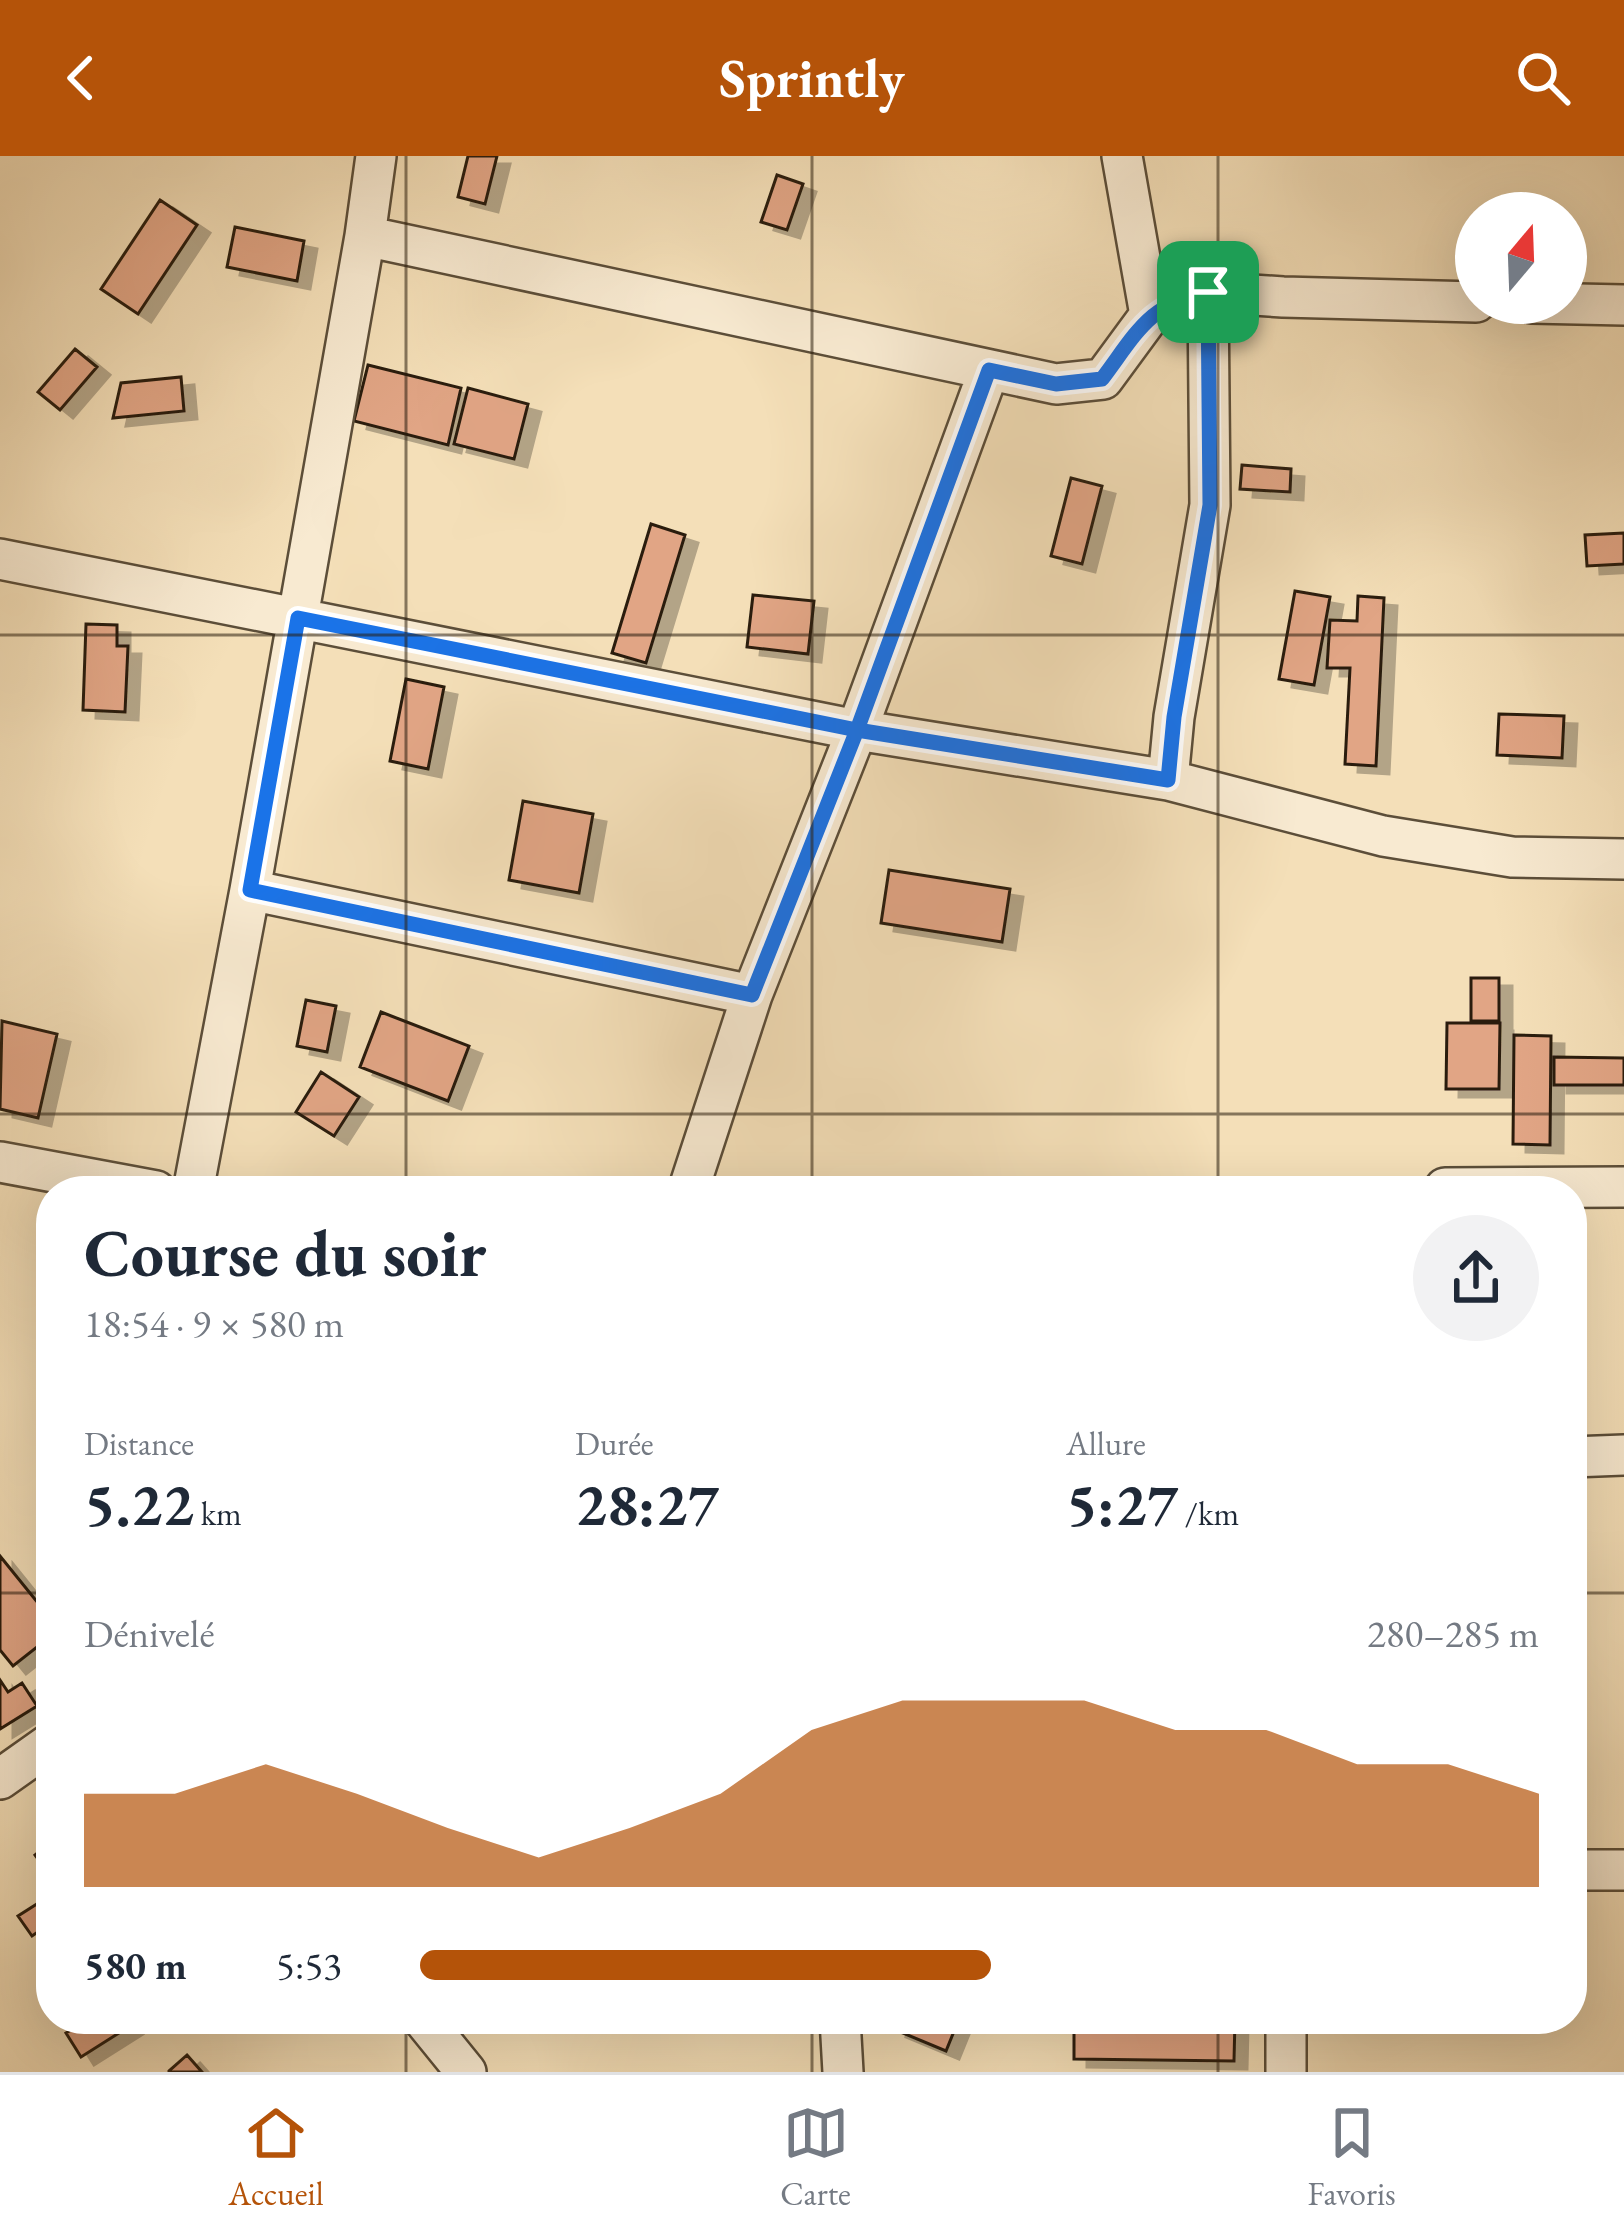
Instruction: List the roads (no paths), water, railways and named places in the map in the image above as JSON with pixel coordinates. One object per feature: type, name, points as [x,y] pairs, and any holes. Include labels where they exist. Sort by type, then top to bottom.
[{"type":"street","points":[[196,1176],[376,156]]},
{"type":"street","points":[[1122,156],[1150,315]]},
{"type":"street","points":[[365,236],[1056,384],[1102,379],[1150,315],[1183,296],[1208,292],[1455,301]]},
{"type":"street","points":[[1168,780],[1210,505],[1208,292]]},
{"type":"street","points":[[1587,304],[1624,305]]},
{"type":"street","points":[[693,1176],[752,995],[857,730],[989,370]]},
{"type":"street","points":[[0,559],[857,730],[1168,780],[1383,836],[1512,857],[1624,859]]},
{"type":"street","points":[[250,890],[752,995]]},
{"type":"street","points":[[0,1162],[75,1176]]},
{"type":"street","points":[[1587,1187],[1624,1187]]},
{"type":"street","points":[[1587,1456],[1624,1455]]},
{"type":"street","points":[[0,1779],[36,1754]]},
{"type":"street","points":[[1587,1870],[1624,1870]]},
{"type":"street","points":[[841,2034],[842,2072]]},
{"type":"street","points":[[1286,2034],[1286,2072]]}]
